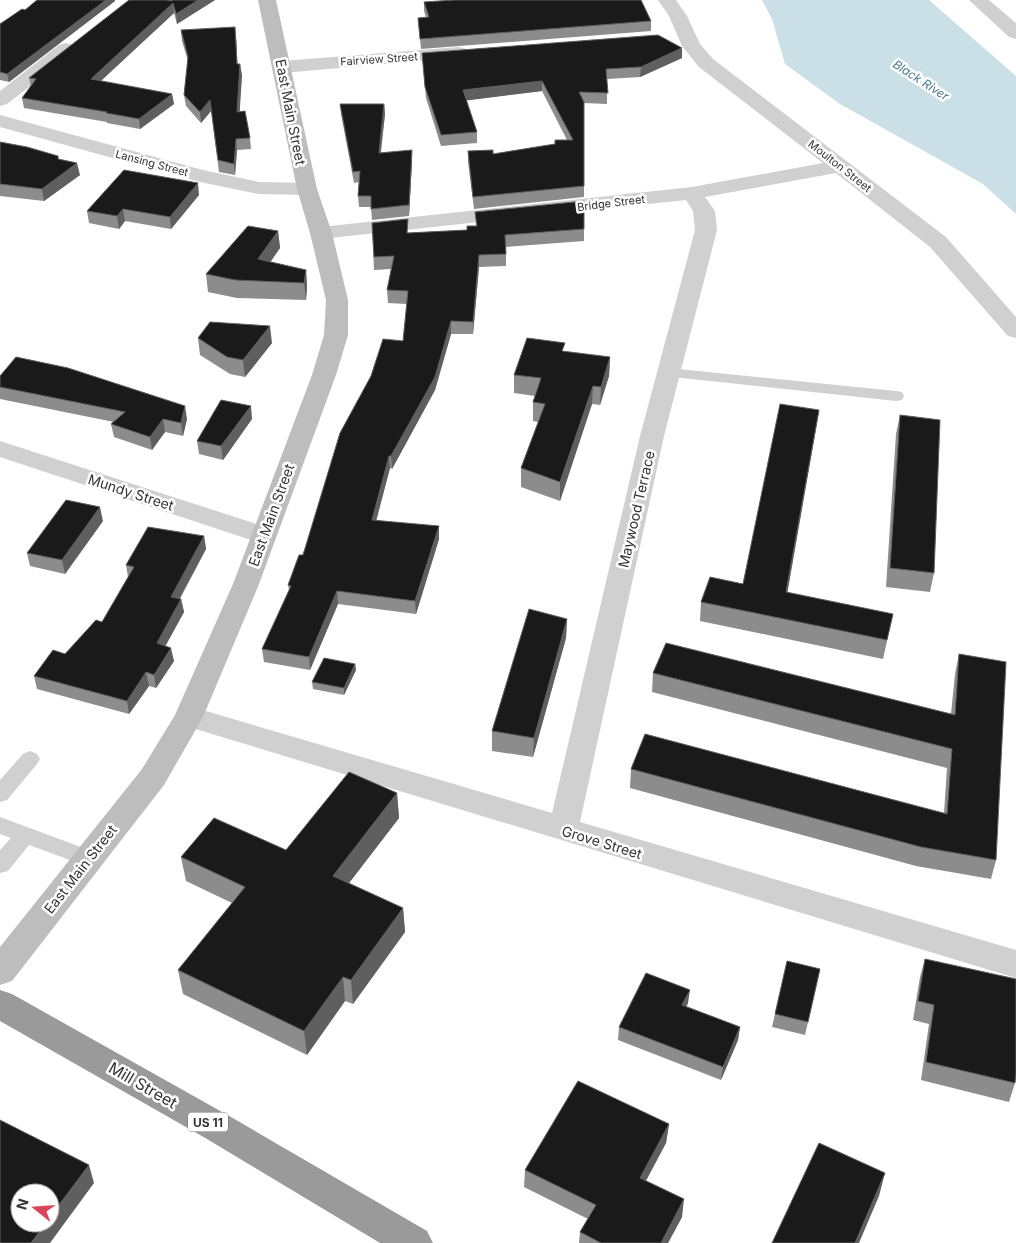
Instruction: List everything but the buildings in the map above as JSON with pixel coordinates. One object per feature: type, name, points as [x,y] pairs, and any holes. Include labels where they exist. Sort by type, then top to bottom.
[{"type":"highway","name":"Mill Street","points":[[0,1004],[219,1128],[414,1243]]},
{"type":"street","name":"East Main Street","points":[[0,971],[153,777],[189,716],[246,584],[324,375],[336,335],[337,300],[321,232],[306,188],[267,0]]},
{"type":"street","name":"Moulton Street","points":[[667,0],[678,16],[675,36],[691,46],[706,63],[938,242],[1016,331]]},
{"type":"street","points":[[978,0],[1016,33]]},
{"type":"street","points":[[0,100],[77,41]]},
{"type":"street","name":"Fairview Street","points":[[282,67],[476,52]]},
{"type":"street","name":"Lansing Street","points":[[0,121],[200,176],[259,188],[306,188]]},
{"type":"street","name":"Bridge Street","points":[[321,232],[692,193],[840,166]]},
{"type":"street","name":"Maywood Terrace","points":[[563,830],[652,436],[706,230],[704,212],[692,193]]},
{"type":"street","name":"Mundy Street","points":[[0,449],[263,535]]},
{"type":"street","name":"Grove Street","points":[[189,716],[563,830],[1016,964]]},
{"type":"lane","points":[[669,373],[896,396]]},
{"type":"lane","points":[[0,794],[30,759]]},
{"type":"lane","points":[[0,825],[88,859]]},
{"type":"lane","points":[[0,864],[25,835]]},
{"type":"water","name":"Black River","points":[[762,0],[929,0],[1016,76],[1016,214],[983,184],[840,104],[785,64],[772,19]]}]
